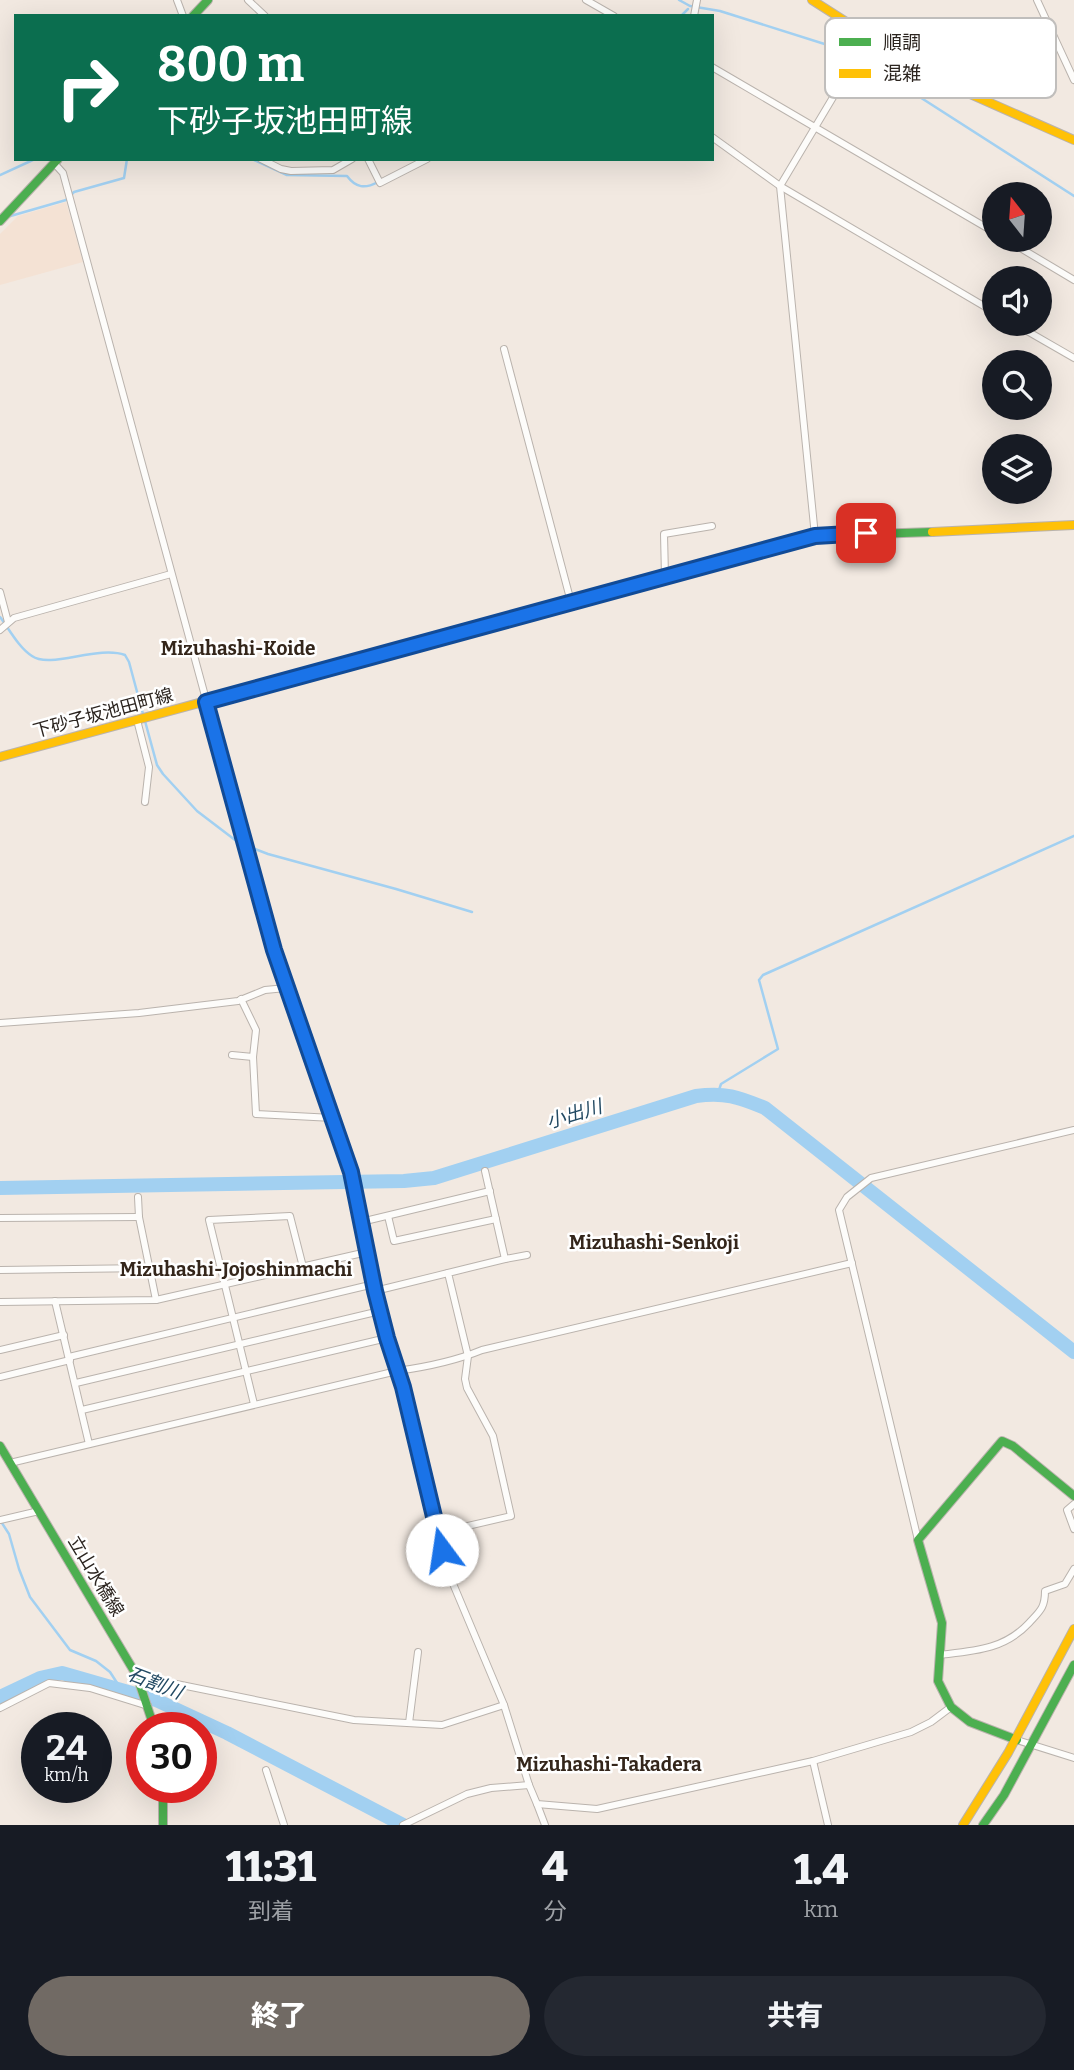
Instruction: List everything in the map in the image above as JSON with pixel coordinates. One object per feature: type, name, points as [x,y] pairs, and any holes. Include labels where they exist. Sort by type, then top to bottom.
[{"type":"main road","points":[[195,14],[208,0]]},
{"type":"main road","points":[[812,0],[840,18]]},
{"type":"main road","points":[[975,98],[1074,140]]},
{"type":"main road","points":[[0,220],[56,161]]},
{"type":"main road","name":"下砂子坂池田町線","points":[[0,757],[815,536],[1074,526]]},
{"type":"main road","points":[[1017,1740],[970,1722],[951,1707],[938,1681],[942,1623],[918,1540],[1002,1441],[1013,1446],[1074,1496]]},
{"type":"main road","name":"立山水橋線","points":[[0,1446],[139,1680],[150,1712]]},
{"type":"main road","points":[[963,1825],[1017,1740],[1074,1629]]},
{"type":"main road","points":[[983,1825],[1004,1795],[1074,1665]]},
{"type":"main road","points":[[163,1803],[163,1825]]},
{"type":"street","points":[[248,0],[263,14]]},
{"type":"street","points":[[586,0],[610,14]]},
{"type":"street","points":[[1037,0],[1045,18]]},
{"type":"street","points":[[1056,41],[1074,80]]},
{"type":"street","points":[[714,68],[982,225]]},
{"type":"street","points":[[815,536],[780,186],[833,98]]},
{"type":"street","points":[[714,138],[780,186],[982,305]]},
{"type":"street","points":[[56,161],[63,173],[286,988],[351,1172],[380,1311],[403,1387],[437,1533],[453,1587],[504,1705],[529,1785],[545,1825]]},
{"type":"street","points":[[265,161],[291,171],[332,170],[348,161]]},
{"type":"street","points":[[369,161],[380,183],[423,161]]},
{"type":"street","points":[[1028,252],[1074,279]]},
{"type":"street","points":[[1036,336],[1074,358]]},
{"type":"street","points":[[504,349],[571,602]]},
{"type":"street","points":[[665,576],[664,534],[712,527]]},
{"type":"street","points":[[0,630],[13,618],[171,574]]},
{"type":"street","points":[[0,592],[8,622]]},
{"type":"street","points":[[136,720],[149,767],[145,802]]},
{"type":"street","points":[[0,1023],[139,1013],[241,999],[265,990],[286,988]]},
{"type":"street","points":[[241,999],[256,1030],[253,1057],[256,1114],[333,1118]]},
{"type":"street","points":[[232,1055],[253,1057]]},
{"type":"street","points":[[918,1540],[839,1210],[847,1197],[872,1178],[1074,1130]]},
{"type":"street","points":[[485,1171],[505,1259]]},
{"type":"street","points":[[361,1222],[489,1191]]},
{"type":"street","points":[[138,1197],[139,1217],[156,1300]]},
{"type":"street","points":[[254,1404],[209,1220],[290,1216],[303,1267]]},
{"type":"street","points":[[387,1216],[394,1241],[496,1219]]},
{"type":"street","points":[[0,1218],[139,1217]]},
{"type":"street","points":[[0,1302],[156,1300],[367,1252]]},
{"type":"street","points":[[0,1377],[231,1318],[527,1255]]},
{"type":"street","points":[[10,1463],[397,1371],[426,1367],[482,1350],[852,1263]]},
{"type":"street","points":[[0,1270],[149,1268]]},
{"type":"street","points":[[437,1533],[511,1516],[493,1436],[467,1388],[465,1378],[468,1356],[448,1273]]},
{"type":"street","points":[[55,1301],[89,1444]]},
{"type":"street","points":[[76,1383],[380,1311]]},
{"type":"street","points":[[0,1350],[64,1335]]},
{"type":"street","points":[[82,1410],[387,1338]]},
{"type":"street","points":[[1074,1504],[1067,1510],[1074,1529]]},
{"type":"street","points":[[0,1520],[39,1511]]},
{"type":"street","points":[[939,1655],[985,1650],[1021,1632],[1044,1607],[1045,1591],[1065,1584],[1074,1569]]},
{"type":"street","points":[[409,1723],[418,1652]]},
{"type":"street","points":[[139,1680],[354,1720],[442,1725],[504,1705]]},
{"type":"street","points":[[0,1709],[49,1683],[90,1688],[148,1706]]},
{"type":"street","points":[[537,1804],[597,1809],[813,1761],[911,1732],[931,1722],[951,1707]]},
{"type":"street","points":[[1017,1740],[1074,1758]]},
{"type":"street","points":[[813,1761],[828,1825]]},
{"type":"street","points":[[266,1770],[284,1825]]},
{"type":"street","points":[[403,1825],[467,1794],[491,1788],[529,1785]]},
{"type":"shaded area","points":[[66,202],[83,262],[0,285],[0,234],[18,216]]},
{"type":"waterway","points":[[679,0],[690,6],[720,11],[825,44]]},
{"type":"waterway","points":[[683,14],[688,9]]},
{"type":"waterway","points":[[921,98],[1074,196]]},
{"type":"waterway","points":[[0,175],[31,161]]},
{"type":"waterway","points":[[7,217],[66,200],[74,192],[124,178],[127,161]]},
{"type":"waterway","points":[[256,161],[287,175],[347,176],[361,186],[378,182]]},
{"type":"waterway","points":[[0,617],[23,648],[40,659],[62,659],[102,653],[125,655],[143,714]]},
{"type":"waterway","points":[[145,721],[157,765],[163,774],[197,811],[239,843],[268,854],[472,912]]},
{"type":"waterway","points":[[718,1093],[721,1084],[778,1049],[759,980],[763,975],[1074,836]]},
{"type":"waterway","name":"小出川","points":[[0,1188],[404,1181],[434,1178],[696,1096],[723,1095],[765,1108],[1074,1352]]},
{"type":"waterway","points":[[0,1520],[9,1534],[30,1597],[70,1650],[96,1661],[110,1672],[121,1689]]},
{"type":"waterway","name":"石割川","points":[[0,1697],[40,1678],[62,1673],[156,1700],[227,1733],[403,1825]]},
{"type":"traffic: fast","points":[[195,14],[208,0]]},
{"type":"traffic: fast","points":[[0,221],[56,161]]},
{"type":"traffic: fast","points":[[269,684],[815,536],[932,532]]},
{"type":"traffic: fast","points":[[1017,1740],[970,1722],[951,1707],[938,1681],[942,1623],[918,1540],[1002,1441],[1013,1446],[1074,1496]]},
{"type":"traffic: fast","points":[[0,1446],[137,1676],[149,1712]]},
{"type":"traffic: fast","points":[[983,1825],[1004,1795],[1074,1665]]},
{"type":"traffic: fast","points":[[163,1803],[163,1825]]},
{"type":"traffic: slow","points":[[812,0],[840,18]]},
{"type":"traffic: slow","points":[[979,98],[1074,140]]},
{"type":"traffic: slow","points":[[932,532],[1074,525]]},
{"type":"traffic: slow","points":[[0,757],[269,684]]},
{"type":"traffic: slow","points":[[963,1825],[1008,1753],[1074,1629]]},
{"type":"district","name":"Mizuhashi-Koide","points":[[238,648]]},
{"type":"district","name":"Mizuhashi-Senkoji","points":[[654,1242]]},
{"type":"district","name":"Mizuhashi-Jojoshinmachi","points":[[236,1269]]},
{"type":"district","name":"Mizuhashi-Takadera","points":[[609,1764]]},
{"type":"route","points":[[442,1550],[403,1387],[375,1291],[351,1172],[274,950],[206,702],[815,536],[866,533]]}]
